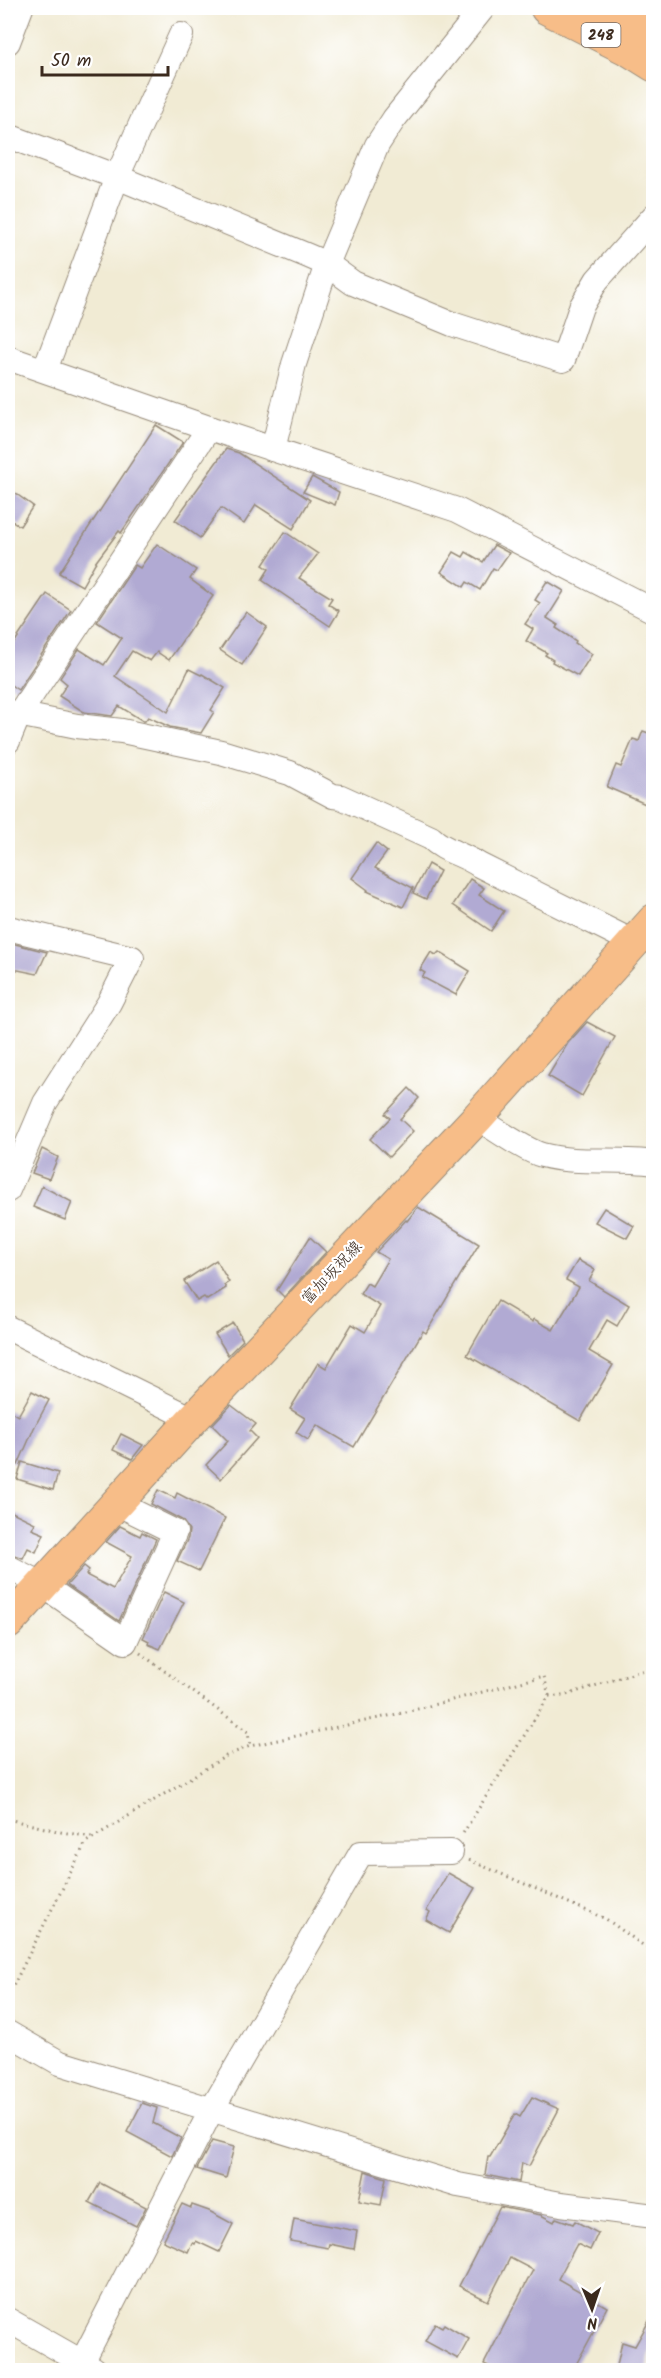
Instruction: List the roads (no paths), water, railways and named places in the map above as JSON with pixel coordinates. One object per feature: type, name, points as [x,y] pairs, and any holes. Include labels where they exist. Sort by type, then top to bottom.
[{"type":"highway","name":"248","points":[[547,8],[630,50],[654,65]]},
{"type":"highway","name":"248","points":[[607,8],[654,34]]},
{"type":"main road","name":"富加坂祝線","points":[[8,1623],[193,1419],[477,1118],[643,931]]},
{"type":"street","points":[[8,42],[21,8]]},
{"type":"street","points":[[273,448],[294,364],[327,264],[377,145],[394,119],[483,8]]},
{"type":"street","points":[[45,370],[117,177],[181,35]]},
{"type":"street","points":[[8,136],[117,177],[327,264],[353,283],[452,324],[563,360],[581,308],[597,280],[654,216]]},
{"type":"street","points":[[8,358],[209,428],[457,510],[654,611]]},
{"type":"street","points":[[8,741],[13,713],[209,428]]},
{"type":"street","points":[[13,713],[77,726],[122,731],[221,752],[290,773],[333,796],[341,797],[431,838],[439,845],[468,857],[479,865],[643,931]]},
{"type":"street","points":[[8,928],[132,958],[109,1003],[45,1103],[8,1190]]},
{"type":"street","points":[[477,1118],[540,1155],[575,1161],[654,1163]]},
{"type":"street","points":[[8,1328],[193,1419]]},
{"type":"street","points":[[8,1567],[41,1584],[125,1642],[175,1532],[116,1503]]},
{"type":"street","points":[[8,2320],[85,2368],[212,2109],[361,1853],[451,1852]]},
{"type":"street","points":[[8,2033],[60,2063],[458,2185],[561,2204],[654,2216]]}]
